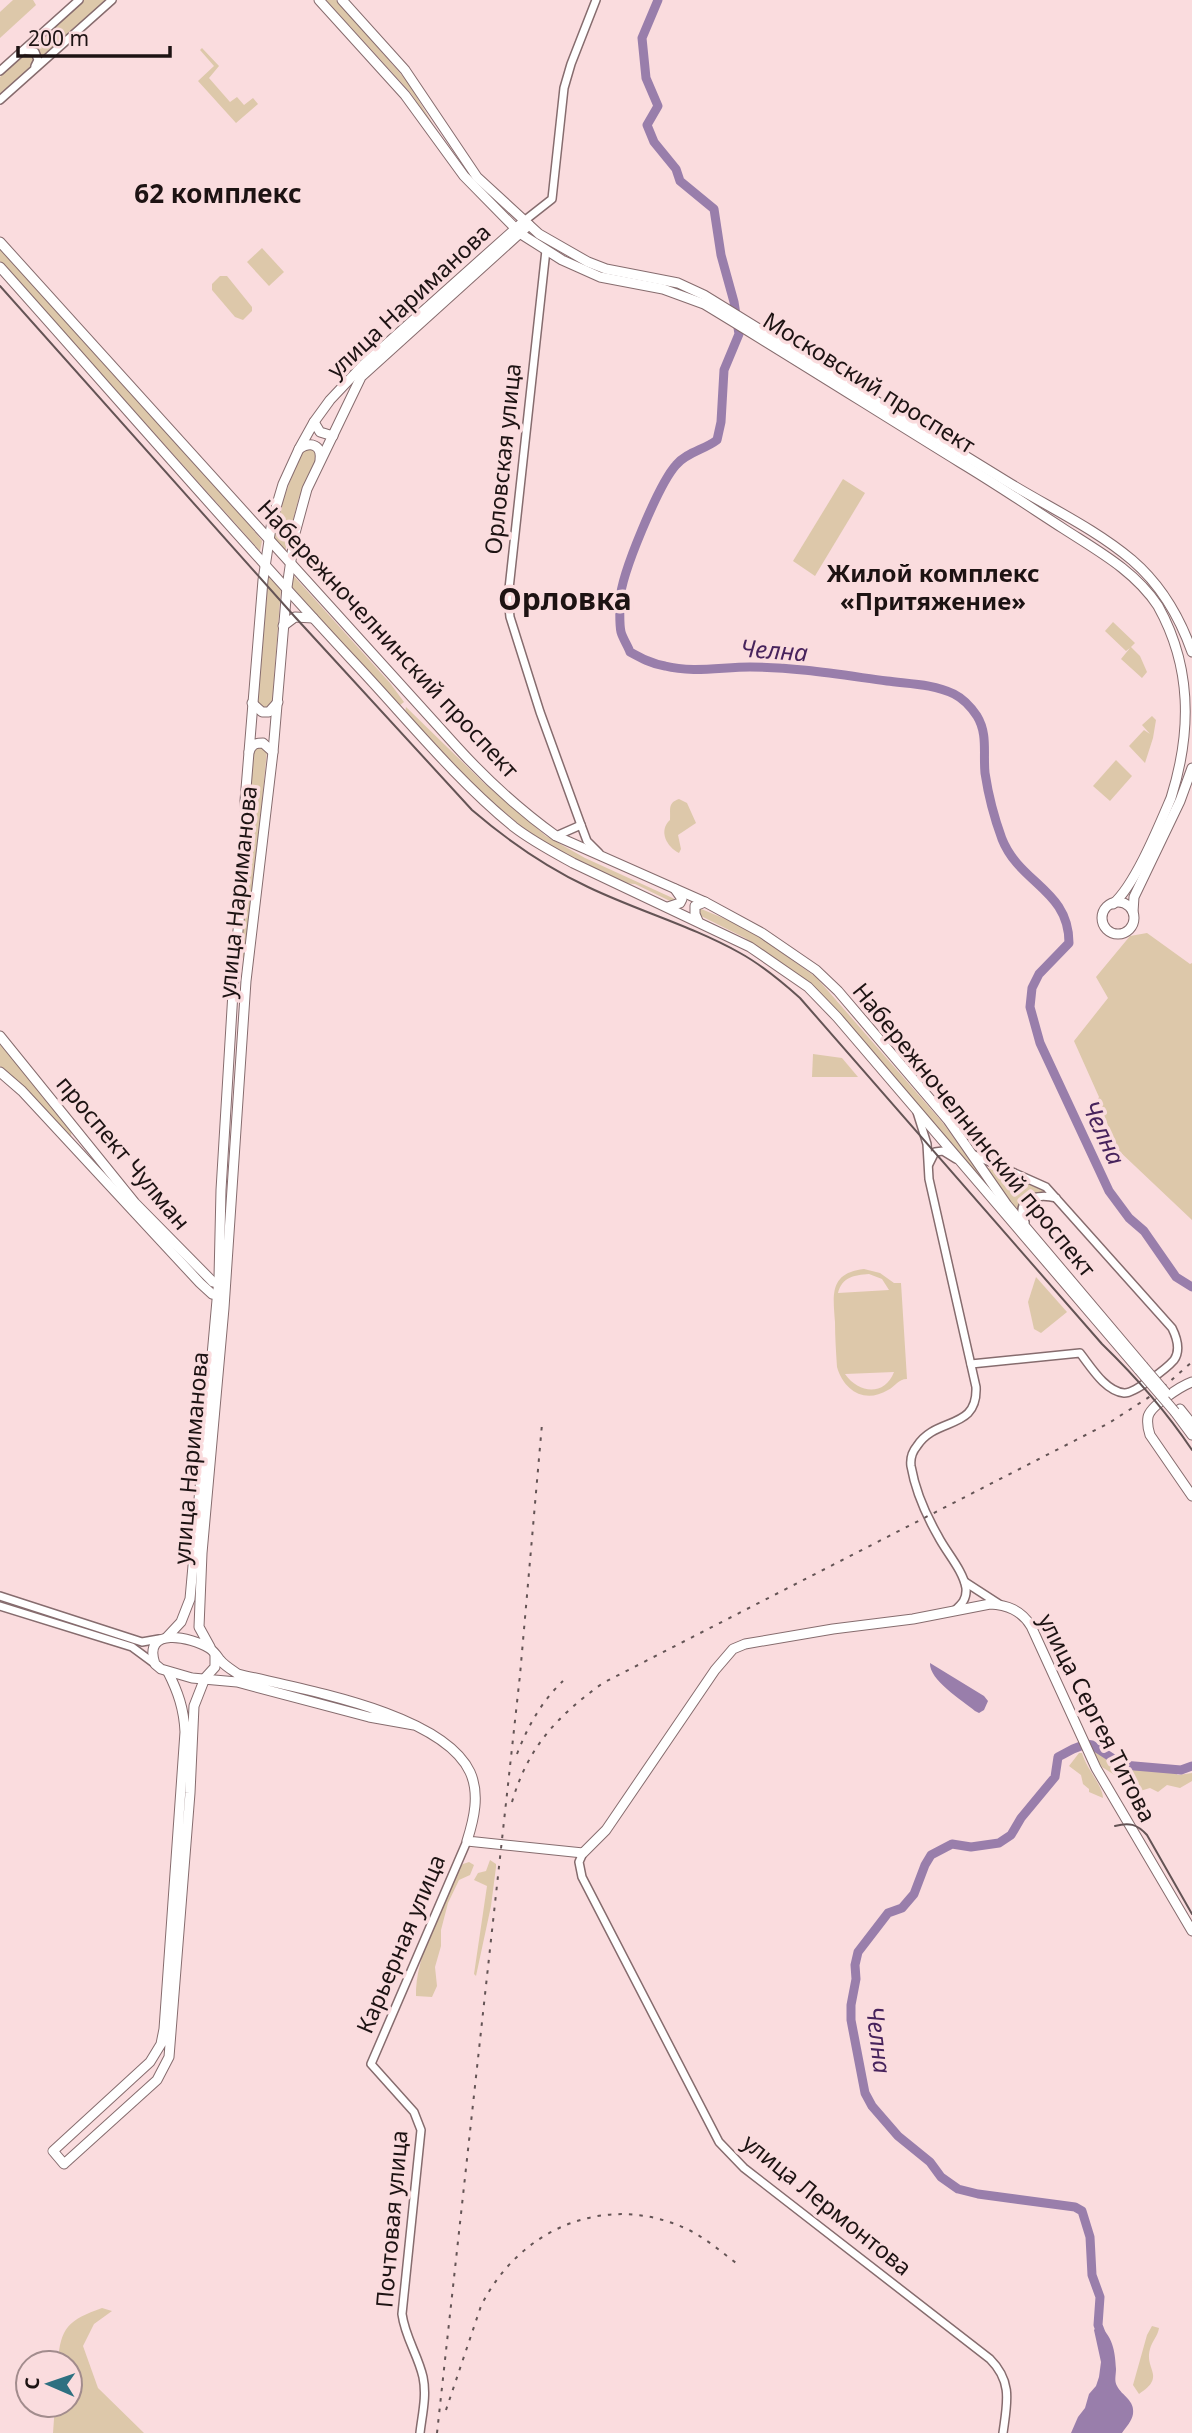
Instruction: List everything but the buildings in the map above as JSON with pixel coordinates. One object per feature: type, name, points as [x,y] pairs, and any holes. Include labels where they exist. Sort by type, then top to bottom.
[{"type":"main road","name":"Московский проспект","points":[[319,0],[405,95],[464,176],[519,231],[546,250],[600,277],[704,299]]},
{"type":"main road","name":"Московский проспект","points":[[342,0],[405,70],[470,168],[526,223],[561,248],[606,269],[678,283],[1087,528],[1143,570],[1167,601],[1192,652]]},
{"type":"main road","points":[[519,231],[526,223]]},
{"type":"main road","name":"улица Нариманова","points":[[213,1651],[202,1636],[198,1615],[222,1296],[235,959],[247,845],[245,801],[268,539],[283,484],[314,422],[364,364],[519,231]]},
{"type":"main road","name":"улица Нариманова","points":[[222,1285],[220,1260],[247,969],[273,752],[286,587],[298,519],[307,489],[361,377],[519,231]]},
{"type":"main road","name":"Набережночелнинский проспект","points":[[0,242],[473,765],[535,821],[556,836],[604,859],[705,902],[762,933],[816,970],[931,1101],[1030,1233],[1141,1368]]},
{"type":"main road","name":"Набережночелнинский проспект","points":[[0,267],[313,618],[464,780],[515,827],[573,863],[750,947],[808,988],[837,1017],[958,1161],[1192,1424]]},
{"type":"main road","name":"Московский проспект","points":[[764,336],[1109,557],[1148,592],[1159,607],[1180,645],[1186,665],[1191,704],[1188,746],[1180,776],[1125,892],[1104,911],[1102,920],[1105,928],[1112,933],[1122,934],[1130,929],[1133,921],[1133,897],[1180,801],[1192,768]]},
{"type":"main road","points":[[314,422],[320,432],[333,436]]},
{"type":"main road","points":[[299,449],[312,444],[318,447],[321,453],[320,462]]},
{"type":"main road","points":[[254,524],[266,523],[273,516]]},
{"type":"main road","points":[[283,626],[295,617],[313,618]]},
{"type":"main road","points":[[252,703],[262,712],[269,712],[278,702]]},
{"type":"main road","points":[[408,719],[402,709],[406,702],[420,707]]},
{"type":"main road","points":[[249,752],[252,745],[263,743],[273,752]]},
{"type":"main road","points":[[668,907],[680,903],[682,899],[675,888]]},
{"type":"main road","points":[[698,921],[695,906],[705,902]]},
{"type":"main road","points":[[1113,904],[1124,903],[1133,912]]},
{"type":"main road","name":"проспект Чулман","points":[[0,1036],[135,1203],[212,1282],[222,1285]]},
{"type":"main road","name":"проспект Чулман","points":[[0,1072],[22,1091],[200,1283],[212,1294],[222,1296]]},
{"type":"main road","points":[[64,1139],[74,1139],[75,1129]]},
{"type":"main road","points":[[198,1268],[210,1270],[220,1260]]},
{"type":"main road","name":"улица Нариманова","points":[[163,1638],[181,1622],[190,1599],[222,1296]]},
{"type":"main road","points":[[1192,1381],[1151,1410],[1147,1426],[1192,1496]]},
{"type":"main road","name":"Набережночелнинский проспект","points":[[1177,1410],[1192,1435]]},
{"type":"main road","points":[[414,1725],[369,1717],[237,1682],[192,1678],[168,1672],[155,1664],[153,1650],[163,1638],[213,1651],[226,1666],[239,1674],[391,1714],[414,1725],[448,1744],[465,1763],[471,1774],[475,1801],[467,1841],[583,1853],[606,1830],[715,1670],[733,1649],[745,1644],[791,1636],[913,1619],[990,1604],[1001,1605]]},
{"type":"main road","name":"улица Сергея Титова","points":[[1001,1605],[1018,1611],[1027,1620],[1096,1768],[1192,1931]]},
{"type":"main road","points":[[168,1672],[185,1712],[185,1732],[165,2022],[161,2044],[150,2062],[129,2083],[53,2151],[64,2164],[157,2080],[169,2057],[190,1793],[194,1706],[205,1678],[215,1667],[213,1651]]},
{"type":"main road","points":[[129,2083],[143,2084],[140,2097]]},
{"type":"street","points":[[0,71],[79,0]]},
{"type":"street","points":[[0,100],[112,0]]},
{"type":"street","points":[[526,223],[552,199],[564,88],[596,0]]},
{"type":"street","points":[[23,50],[31,50],[37,55],[34,70]]},
{"type":"street","name":"Орловская улица","points":[[546,250],[508,598],[510,617],[540,712],[581,827],[587,841],[604,859]]},
{"type":"street","points":[[556,836],[581,827]]},
{"type":"street","points":[[235,959],[247,969]]},
{"type":"street","points":[[916,1111],[926,1141],[929,1179],[977,1400],[970,1414],[929,1431],[916,1446],[910,1461],[937,1535],[964,1582],[966,1596],[954,1611]]},
{"type":"street","points":[[929,1168],[935,1152],[943,1151],[958,1161]]},
{"type":"street","points":[[971,1154],[1046,1187],[1059,1199],[1172,1328],[1177,1337],[1178,1348],[1174,1359],[1135,1392],[1125,1393],[1114,1390],[1104,1382],[1080,1353],[971,1364]]},
{"type":"street","points":[[1030,1233],[1022,1216],[1023,1207],[1029,1199],[1039,1195],[1059,1199]]},
{"type":"street","points":[[964,1582],[1001,1605]]},
{"type":"street","points":[[0,1597],[142,1642],[163,1638]]},
{"type":"street","points":[[0,1606],[132,1647],[155,1664]]},
{"type":"street","name":"Карьерная улица","points":[[370,2064],[467,1841]]},
{"type":"street","name":"улица Лермонтова","points":[[583,1853],[579,1862],[580,1870],[719,2142],[744,2168],[999,2367],[1007,2397],[1003,2433]]},
{"type":"street","name":"Почтовая улица","points":[[370,2064],[414,2112],[421,2130],[402,2314],[425,2389],[420,2433]]},
{"type":"shaded area","points":[[13,0],[33,0],[36,5],[0,38],[0,12]]},
{"type":"shaded area","points":[[84,0],[108,0],[41,56],[32,46]]},
{"type":"shaded area","points":[[326,0],[336,0],[407,81],[445,144],[410,92]]},
{"type":"shaded area","points":[[202,48],[219,66],[209,78],[230,102],[237,97],[244,105],[253,98],[258,104],[236,123],[198,81],[214,66],[200,50]]},
{"type":"shaded area","points":[[25,54],[33,57],[32,66],[0,94],[0,77]]},
{"type":"shaded area","points":[[0,248],[251,527],[262,541],[260,551],[0,261]]},
{"type":"shaded area","points":[[262,248],[284,272],[269,286],[247,262]]},
{"type":"shaded area","points":[[220,276],[227,276],[252,307],[252,311],[243,320],[235,317],[212,290],[212,284]]},
{"type":"shaded area","points":[[315,449],[318,456],[299,497],[285,552],[272,538],[275,526],[304,450]]},
{"type":"shaded area","points":[[843,479],[865,493],[815,576],[793,561]]},
{"type":"shaded area","points":[[292,574],[404,702],[399,706],[291,586]]},
{"type":"shaded area","points":[[268,575],[281,588],[272,705],[265,709],[257,701]]},
{"type":"shaded area","points":[[1113,622],[1135,643],[1131,647],[1140,656],[1147,672],[1142,678],[1121,659],[1130,648],[1126,651],[1105,631]]},
{"type":"shaded area","points":[[406,707],[485,784],[546,836],[585,858],[677,900],[676,904],[635,884],[622,883],[556,850],[521,826],[481,792],[405,712]]},
{"type":"shaded area","points":[[1152,716],[1156,720],[1145,763],[1129,746],[1144,730],[1150,734],[1142,725]]},
{"type":"shaded area","points":[[260,745],[267,751],[247,954],[242,958],[239,955],[253,748]]},
{"type":"shaded area","points":[[1116,760],[1132,776],[1110,801],[1093,786]]},
{"type":"shaded area","points":[[679,799],[687,803],[696,823],[678,835],[681,849],[679,853],[671,847],[664,834],[666,824],[670,820],[671,805]]},
{"type":"shaded area","points":[[699,908],[760,937],[816,977],[943,1123],[1001,1204],[806,981],[745,938],[697,914]]},
{"type":"shaded area","points":[[1147,933],[1192,963],[1192,1220],[1117,1149],[1099,1097],[1074,1041],[1108,998],[1096,977],[1130,936]]},
{"type":"shaded area","points":[[0,1044],[72,1130],[71,1136],[0,1066]]},
{"type":"shaded area","points":[[813,1054],[842,1058],[858,1077],[812,1077]]},
{"type":"shaded area","points":[[986,1167],[1047,1193],[1030,1196],[1019,1216]]},
{"type":"shaded area","points":[[864,1269],[880,1273],[894,1283],[901,1283],[907,1379],[871,1396],[850,1389],[837,1367],[834,1294],[839,1280],[853,1271]],"holes":[[[869,1274],[882,1279],[889,1290],[838,1293],[842,1283],[849,1278]],[[894,1372],[885,1385],[871,1390],[857,1386],[845,1374]]]},
{"type":"shaded area","points":[[1036,1277],[1067,1312],[1041,1333],[1034,1329],[1028,1302]]},
{"type":"shaded area","points":[[930,1663],[984,1696],[988,1701],[984,1710],[979,1713],[975,1711],[947,1689],[935,1676]]},
{"type":"shaded area","points":[[1094,1751],[1121,1768],[1174,1772],[1178,1775],[1192,1773],[1192,1781],[1180,1788],[1167,1785],[1158,1792],[1150,1788],[1140,1791],[1102,1767],[1092,1755]]},
{"type":"shaded area","points":[[1079,1753],[1082,1753],[1103,1798],[1089,1792],[1081,1775],[1069,1766]]},
{"type":"shaded area","points":[[490,1860],[496,1867],[491,1906],[476,1976],[474,1974],[487,1886],[474,1880],[478,1873],[486,1871]]},
{"type":"shaded area","points":[[469,1862],[474,1865],[470,1875],[459,1880],[448,1903],[441,1930],[441,1946],[435,1967],[437,1986],[432,1997],[416,1996],[420,1964],[431,1931],[459,1869]]},
{"type":"shaded area","points":[[102,2308],[112,2311],[94,2324],[83,2346],[98,2388],[144,2433],[53,2433],[54,2419],[84,2419],[84,2349],[59,2349],[68,2326]]},
{"type":"shaded area","points":[[1098,2325],[1112,2344],[1116,2362],[1116,2384],[1132,2405],[1132,2417],[1122,2433],[1071,2433],[1099,2377],[1101,2362],[1094,2330]]},
{"type":"shaded area","points":[[1152,2326],[1159,2328],[1149,2356],[1153,2377],[1152,2382],[1139,2394],[1133,2385]]},
{"type":"waterway","name":"Челна","points":[[658,0],[642,38],[646,78],[658,106],[647,125],[654,142],[676,169],[680,181],[714,209],[721,255],[734,302],[739,334],[724,370],[721,422],[717,440],[685,457],[676,465],[660,490],[634,551],[620,600],[622,635],[630,652],[660,665],[696,669],[784,668],[921,685],[954,694],[970,706],[983,730],[986,781],[1002,839],[1020,867],[1053,899],[1067,925],[1069,943],[1039,974],[1032,988],[1030,1007],[1040,1043],[1109,1191],[1129,1218],[1144,1231],[1176,1277],[1192,1287]]},
{"type":"waterway","name":"Челна","points":[[1101,2333],[1098,2325],[1100,2297],[1092,2275],[1090,2237],[1082,2211],[1075,2207],[958,2189],[941,2177],[930,2162],[898,2136],[872,2106],[865,2093],[851,2020],[855,1965],[858,1952],[888,1913],[902,1908],[914,1894],[931,1855],[952,1844],[971,1847],[999,1843],[1011,1835],[1021,1818],[1055,1777],[1058,1757],[1086,1744],[1123,1765],[1181,1770],[1192,1766]]},
{"type":"tram line","points":[[0,286],[295,617],[472,810],[557,871],[607,896],[722,943],[764,968],[800,998],[1102,1344],[1150,1395],[1192,1450]]},
{"type":"tram line","points":[[1115,1826],[1132,1825],[1147,1835],[1192,1914]]},
{"type":"railway","points":[[512,1802],[526,1765],[546,1734],[603,1683],[1109,1423],[1160,1390],[1192,1362]]},
{"type":"railway","points":[[437,2433],[520,1675],[542,1424]]},
{"type":"railway","points":[[517,1754],[536,1715],[563,1681]]},
{"type":"railway","points":[[446,2410],[481,2306],[498,2278],[519,2255],[543,2237],[570,2224],[599,2216],[629,2214],[660,2219],[691,2231],[740,2266]]},
{"type":"district","name":"62 комплекс","points":[[218,194]]},
{"type":"district","name":"Жилой комплекс «Притяжение»","points":[[933,588]]},
{"type":"district","name":"Орловка","points":[[565,600]]}]
